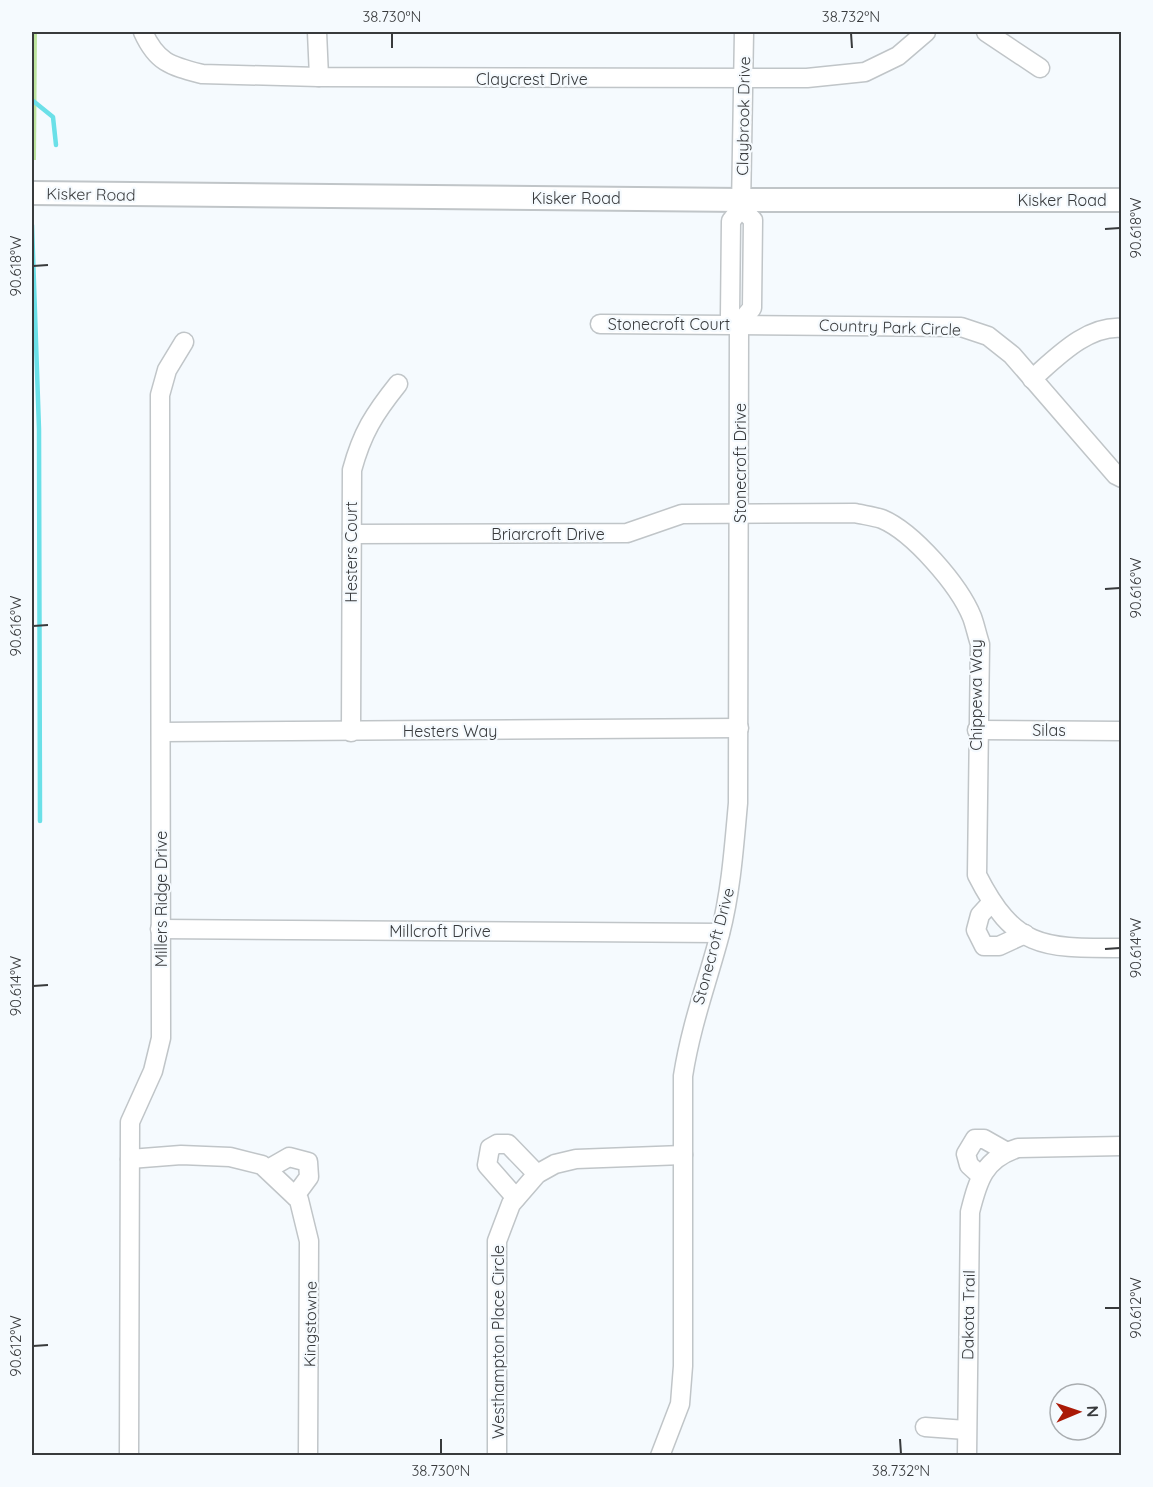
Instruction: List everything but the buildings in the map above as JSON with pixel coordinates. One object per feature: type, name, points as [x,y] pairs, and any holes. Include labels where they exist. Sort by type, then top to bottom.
[{"type":"main road","name":"Kisker Road","points":[[32,193],[741,204],[1122,200]]},
{"type":"street","name":"Claycrest Drive","points":[[143,32],[149,45],[169,65],[202,74],[319,78],[623,79],[743,76],[807,78],[865,72],[898,56],[926,32]]},
{"type":"street","points":[[316,32],[319,78]]},
{"type":"street","name":"Claybrook Drive","points":[[741,204],[744,32]]},
{"type":"street","points":[[986,32],[1040,68]]},
{"type":"street","name":"Stonecroft Drive","points":[[660,1455],[680,1404],[683,1309],[683,1076],[690,1031],[720,933],[733,870],[738,803],[739,324],[730,316],[730,221],[741,204]]},
{"type":"street","name":"Stonecroft Court","points":[[600,324],[739,324]]},
{"type":"street","name":"Country Park Circle","points":[[739,324],[961,327],[988,336],[1012,355],[1116,475],[1122,478]]},
{"type":"street","points":[[1032,379],[1087,336],[1112,327],[1122,328]]},
{"type":"street","name":"Millers Ridge Drive","points":[[129,1455],[130,1122],[153,1071],[161,1038],[160,395],[167,370],[184,342]]},
{"type":"street","name":"Hesters Court","points":[[351,732],[352,471],[360,442],[372,417],[398,384]]},
{"type":"street","name":"Briarcroft Drive","points":[[352,534],[627,533],[681,514],[740,513]]},
{"type":"street","name":"Chippewa Way","points":[[740,513],[855,513],[881,519],[904,533],[932,561],[972,616],[980,644],[977,730],[977,874],[991,903],[1015,929],[1041,944],[1074,948],[1122,948]]},
{"type":"street","name":"Hesters Way","points":[[162,732],[739,728]]},
{"type":"street","name":"Silas","points":[[977,730],[1122,731]]},
{"type":"street","points":[[991,903],[980,915],[976,930],[984,946],[999,946],[1024,934]]},
{"type":"street","name":"Millcroft Drive","points":[[160,929],[720,933]]},
{"type":"street","points":[[1007,1152],[984,1139],[975,1139],[966,1154],[969,1165],[980,1175],[1007,1152],[1018,1148],[1122,1146]]},
{"type":"street","points":[[516,1198],[487,1165],[490,1148],[497,1144],[507,1144],[537,1174]]},
{"type":"street","name":"Kingstowne","points":[[130,1159],[181,1155],[230,1157],[262,1165],[295,1196],[304,1216],[309,1241],[308,1455]]},
{"type":"street","name":"Westhampton Place Circle","points":[[497,1455],[497,1241],[501,1224],[516,1198],[537,1174],[555,1164],[576,1159],[682,1155]]},
{"type":"street","points":[[268,1169],[289,1157],[308,1162],[309,1177],[295,1196]]},
{"type":"street","name":"Dakota Trail","points":[[967,1455],[970,1212],[980,1175]]},
{"type":"street","points":[[925,1427],[966,1430]]},
{"type":"green space","points":[[32,32],[37,32],[36,160],[32,160]]},
{"type":"waterway","points":[[32,100],[53,117],[56,145]]},
{"type":"waterway","points":[[32,225],[39,429],[40,821]]}]
